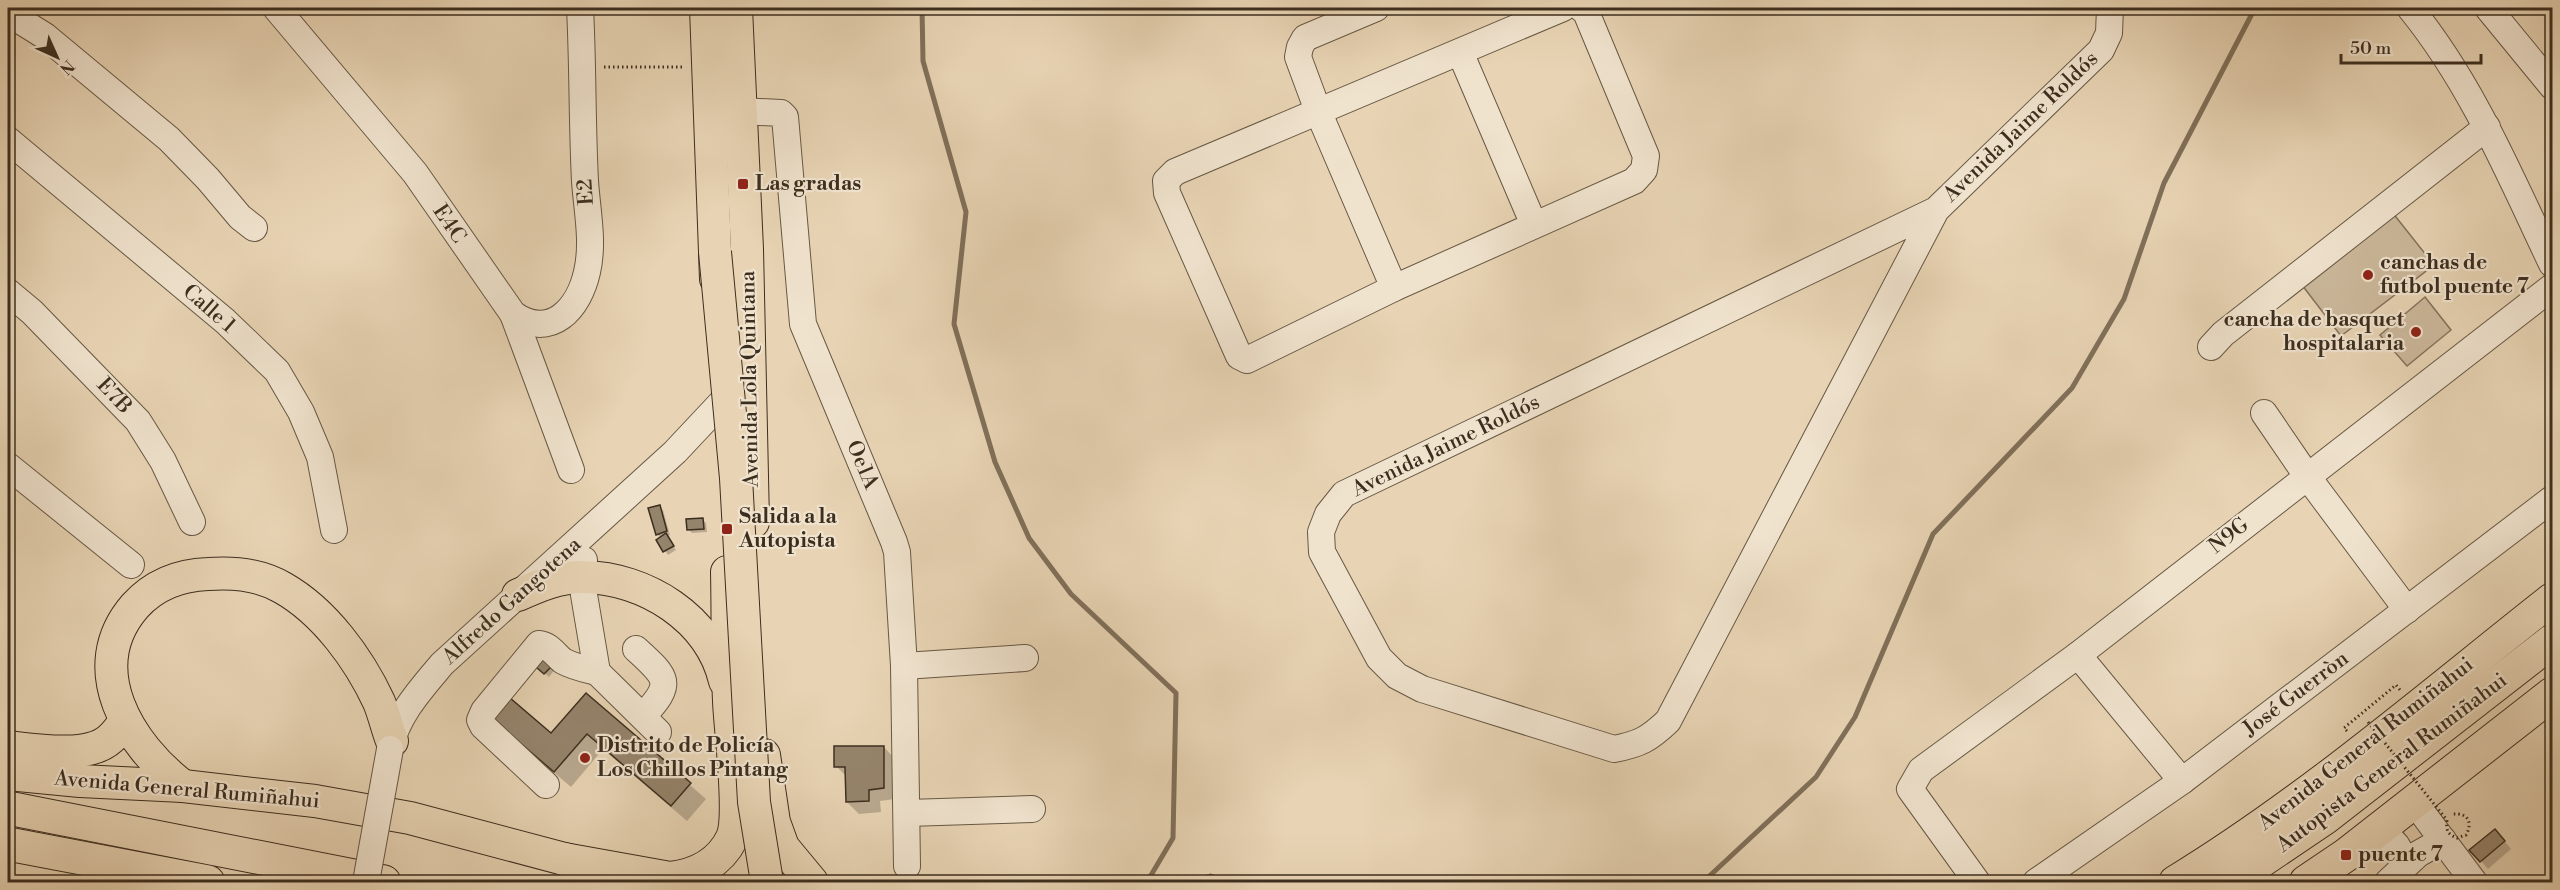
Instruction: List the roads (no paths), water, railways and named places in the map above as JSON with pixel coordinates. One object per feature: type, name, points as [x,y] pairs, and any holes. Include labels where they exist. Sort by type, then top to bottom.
[{"type":"highway","name":"Autopista General Rumiñahui","points":[[2230,882],[2326,817],[2553,641]]},
{"type":"highway","name":"Autopista General Rumiñahui","points":[[2306,882],[2376,833],[2553,694]]},
{"type":"highway","points":[[8,808],[384,882]]},
{"type":"highway","points":[[8,844],[208,882]]},
{"type":"main road","name":"Avenida Lola Quintana","points":[[564,859],[670,878],[698,872],[711,864],[723,852],[732,836],[736,816],[729,699],[727,529],[706,8]]},
{"type":"main road","name":"Avenida Lola Quintana","points":[[736,8],[747,249],[757,694],[766,779],[774,822],[783,847],[812,882]]},
{"type":"main road","name":"Avenida Lola Quintana","points":[[715,252],[736,478],[745,676],[754,802],[767,882]]},
{"type":"main road","points":[[183,786],[152,759],[125,721],[118,702],[111,663],[117,635],[129,613],[151,591],[173,580],[197,574],[225,573],[255,577],[282,587],[323,619],[355,662],[378,702],[391,745]]},
{"type":"main road","points":[[518,595],[557,581],[581,577],[624,582],[646,590],[667,602],[701,634],[714,654],[729,699]]},
{"type":"main road","name":"Avenida General Rumiñahui","points":[[2175,882],[2230,848],[2295,802],[2553,599]]},
{"type":"main road","points":[[8,747],[43,751],[88,749],[110,740],[125,721]]},
{"type":"main road","name":"Avenida General Rumiñahui","points":[[8,774],[80,781],[183,786],[315,801],[410,818],[644,882]]},
{"type":"street","name":"E4C","points":[[276,8],[415,173],[513,314],[571,470]]},
{"type":"street","name":"E2","points":[[513,314],[530,322],[551,323],[574,305],[582,290],[588,270],[590,240],[585,181],[580,8]]},
{"type":"street","points":[[1376,8],[1305,38],[1300,46],[1298,57],[1318,111],[1394,288]]},
{"type":"street","points":[[1563,8],[1175,172],[1166,181],[1171,203],[1239,356],[1247,360],[1394,288],[1634,181],[1644,170],[1646,156],[1586,12],[1581,8]]},
{"type":"street","name":"Avenida Jaime Roldós","points":[[1936,210],[1344,494],[1328,514],[1324,523],[1321,532],[1323,552],[1379,658],[1397,676],[1422,688],[1614,749],[1634,745],[1650,738],[1668,721],[1936,210],[2101,50],[2109,33],[2110,8]]},
{"type":"street","points":[[2410,8],[2438,41],[2487,127],[2553,264]]},
{"type":"street","points":[[2488,8],[2553,86]]},
{"type":"street","points":[[8,13],[45,36],[169,139],[222,194],[240,217],[254,228]]},
{"type":"street","points":[[1460,52],[1534,225]]},
{"type":"street","name":"Oe1A","points":[[740,111],[781,113],[785,117],[803,324],[894,542],[904,666],[907,866]]},
{"type":"street","points":[[2211,347],[2223,334],[2487,127]]},
{"type":"street","name":"Calle 1","points":[[8,140],[225,321],[277,371],[301,412],[320,457],[334,530]]},
{"type":"street","name":"N9G","points":[[1977,882],[1910,789],[1921,770],[2078,655],[2553,287]]},
{"type":"street","name":"E7B","points":[[8,292],[20,314],[138,421],[163,461],[192,522]]},
{"type":"street","name":"Alfredo Gangotena","points":[[366,882],[391,745],[403,714],[419,691],[442,664],[675,452],[749,371]]},
{"type":"street","points":[[2264,413],[2307,476],[2407,610]]},
{"type":"street","points":[[8,465],[131,565]]},
{"type":"street","name":"José Guerròn","points":[[2036,882],[2182,781],[2553,499]]},
{"type":"street","points":[[587,533],[581,577],[597,672]]},
{"type":"street","points":[[546,785],[483,726],[480,720],[484,711],[539,644],[546,645],[561,660],[576,667],[597,672],[650,724],[658,700],[664,691],[664,683],[657,668],[636,649]]},
{"type":"street","points":[[2078,655],[2182,781]]},
{"type":"street","points":[[904,666],[1025,658]]},
{"type":"street","points":[[2415,803],[2474,882]]},
{"type":"street","points":[[908,813],[1032,809]]},
{"type":"street","points":[[2376,833],[2389,837],[2400,849],[2396,876]]},
{"type":"street","points":[[2396,876],[2425,849],[2443,840]]},
{"type":"waterway","points":[[922,8],[923,61],[966,212],[954,324],[995,462],[1029,538],[1071,594],[1176,693],[1173,838],[1147,882]]},
{"type":"waterway","points":[[1703,882],[1816,777],[1855,717],[1933,534],[2072,388],[2124,299],[2164,183],[2255,8]]},
{"type":"waterway","points":[[1191,882],[1211,876],[1228,882]]},
{"type":"place","name":"Las gradas","points":[[743,184]]},
{"type":"place","name":"canchas de futbol puente 7","points":[[2368,275]]},
{"type":"place","name":"cancha de basquet hospitalaria","points":[[2416,332]]},
{"type":"place","name":"Salida a la Autopista","points":[[727,529]]},
{"type":"place","name":"Distrito de Policía Los Chillos Pintang","points":[[585,758]]},
{"type":"place","name":"puente 7","points":[[2346,855]]}]
